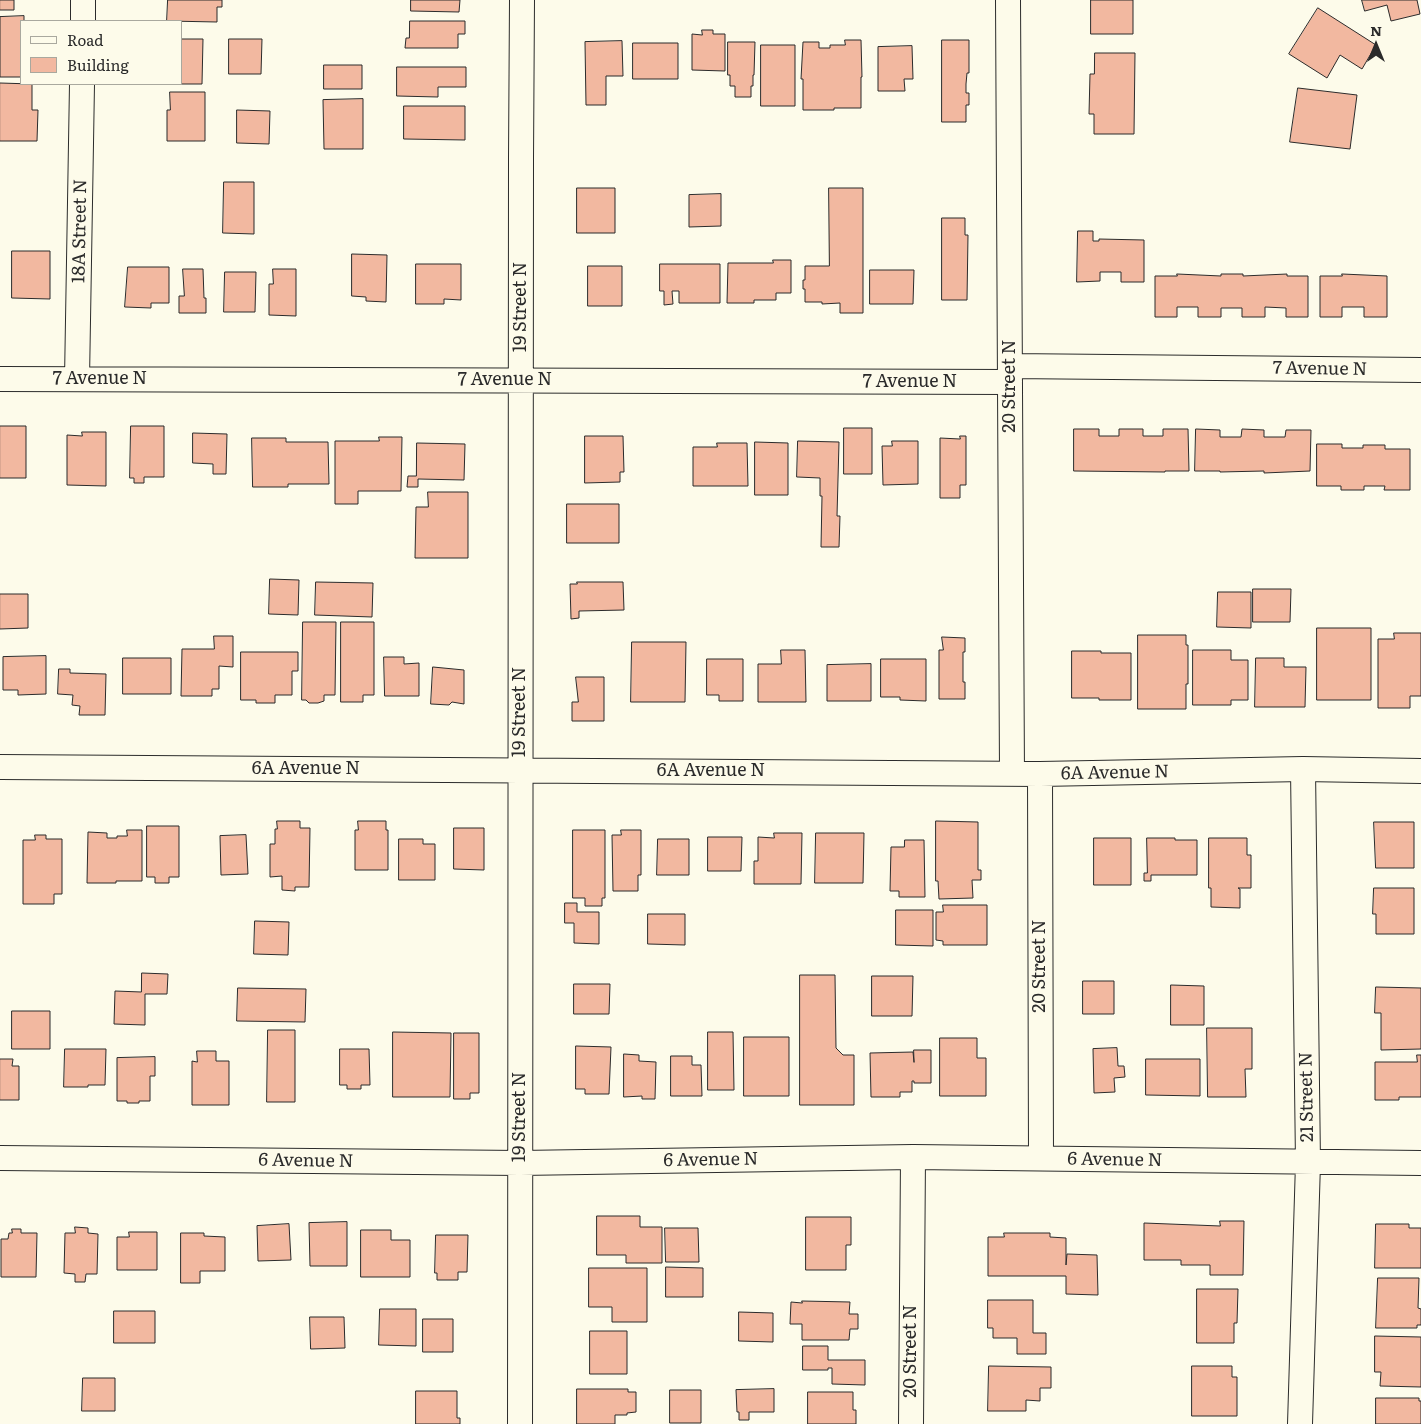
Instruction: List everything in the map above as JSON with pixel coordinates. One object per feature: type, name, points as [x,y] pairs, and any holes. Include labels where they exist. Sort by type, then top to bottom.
[{"type":"street","points":[[83,0],[83,20]]},
{"type":"street","name":"19 Street N","points":[[520,1424],[522,0]]},
{"type":"street","name":"20 Street N","points":[[1008,0],[1012,773]]},
{"type":"street","name":"18A Street N","points":[[77,379],[82,85]]},
{"type":"street","name":"7 Avenue N","points":[[0,379],[520,380],[1421,370]]},
{"type":"street","name":"6A Avenue N","points":[[0,767],[1040,774],[1303,769],[1421,771]]},
{"type":"street","name":"21 Street N","points":[[1300,1424],[1308,1163],[1303,769]]},
{"type":"street","name":"20 Street N","points":[[1040,774],[1041,1158]]},
{"type":"street","name":"6 Avenue N","points":[[0,1158],[520,1163],[1041,1158],[1421,1163]]},
{"type":"street","name":"20 Street N","points":[[911,1424],[913,1158]]},
{"type":"building","points":[[0,0],[14,0],[14,10],[0,10]]},
{"type":"building","points":[[168,0],[222,0],[222,7],[217,7],[217,22],[167,20]]},
{"type":"building","points":[[411,0],[460,0],[459,12],[411,11]]},
{"type":"building","points":[[1091,0],[1133,0],[1133,34],[1091,34]]},
{"type":"building","points":[[1362,0],[1417,0],[1420,14],[1391,21],[1387,5],[1365,11]]},
{"type":"building","points":[[1318,8],[1376,45],[1362,69],[1340,55],[1327,78],[1289,54]]},
{"type":"building","points":[[24,16],[24,20],[20,20],[20,77],[0,77],[0,17]]},
{"type":"building","points":[[410,21],[465,21],[465,34],[458,34],[458,48],[405,48],[406,38],[409,38]]},
{"type":"building","points":[[702,30],[713,30],[713,34],[725,34],[725,71],[692,70],[692,34],[702,35]]},
{"type":"building","points":[[182,39],[203,39],[202,84],[182,84]]},
{"type":"building","points":[[229,39],[262,39],[261,74],[229,74]]},
{"type":"building","points":[[845,40],[861,40],[861,108],[803,110],[803,79],[801,79],[803,42],[819,42],[819,48],[830,48],[830,45],[845,45]]},
{"type":"building","points":[[942,40],[969,40],[969,73],[967,73],[966,93],[969,93],[969,105],[966,105],[966,122],[942,122]]},
{"type":"building","points":[[622,41],[623,76],[606,76],[606,105],[586,105],[585,42]]},
{"type":"building","points":[[728,42],[755,42],[751,97],[735,97],[735,86],[730,86]]},
{"type":"building","points":[[633,43],[678,43],[678,79],[633,79]]},
{"type":"building","points":[[761,45],[795,45],[795,106],[761,106]]},
{"type":"building","points":[[912,46],[913,79],[904,79],[905,91],[878,91],[878,47]]},
{"type":"building","points":[[1095,53],[1135,53],[1134,134],[1094,134],[1094,114],[1089,114],[1090,74],[1094,74]]},
{"type":"building","points":[[324,65],[362,65],[362,89],[324,89]]},
{"type":"building","points":[[397,67],[466,67],[466,87],[438,87],[438,97],[397,96]]},
{"type":"building","points":[[0,83],[32,85],[32,110],[38,110],[37,141],[0,141]]},
{"type":"building","points":[[1298,88],[1357,95],[1350,149],[1290,142]]},
{"type":"building","points":[[170,92],[205,92],[205,141],[167,141],[167,110],[170,110]]},
{"type":"building","points":[[363,99],[363,149],[324,149],[323,100]]},
{"type":"building","points":[[404,106],[465,106],[465,140],[404,139]]},
{"type":"building","points":[[237,110],[270,111],[269,144],[237,143]]},
{"type":"building","points":[[224,182],[254,182],[254,234],[223,233]]},
{"type":"building","points":[[577,188],[615,188],[615,233],[577,233]]},
{"type":"building","points":[[829,188],[863,188],[863,313],[840,313],[840,303],[822,304],[822,302],[805,302],[803,280],[805,280],[805,266],[829,266]]},
{"type":"building","points":[[721,194],[721,226],[689,227],[689,195]]},
{"type":"building","points":[[942,218],[965,218],[965,235],[968,235],[967,300],[942,300]]},
{"type":"building","points":[[1078,231],[1093,231],[1093,241],[1099,241],[1099,239],[1144,240],[1144,282],[1121,282],[1121,272],[1100,272],[1100,281],[1077,282]]},
{"type":"building","points":[[12,251],[50,251],[50,299],[12,298]]},
{"type":"building","points":[[352,254],[387,255],[386,302],[366,301],[366,297],[352,296]]},
{"type":"building","points":[[773,260],[791,260],[791,293],[776,293],[776,300],[754,300],[754,303],[727,303],[728,263],[773,263]]},
{"type":"building","points":[[416,264],[461,264],[461,300],[444,299],[444,304],[416,304]]},
{"type":"building","points":[[660,264],[720,264],[720,303],[679,303],[679,291],[672,291],[673,304],[664,305],[664,291],[660,291]]},
{"type":"building","points":[[588,266],[622,266],[622,306],[588,306]]},
{"type":"building","points":[[128,267],[169,267],[169,303],[151,303],[151,308],[125,307]]},
{"type":"building","points":[[183,269],[203,269],[206,313],[179,313],[179,296],[184,296]]},
{"type":"building","points":[[273,269],[296,269],[296,316],[269,315],[269,284],[273,284]]},
{"type":"building","points":[[870,270],[914,270],[913,304],[870,304]]},
{"type":"building","points":[[225,272],[256,272],[255,312],[224,312]]},
{"type":"building","points":[[1177,274],[1221,276],[1221,274],[1243,274],[1243,276],[1287,274],[1287,276],[1308,276],[1308,317],[1286,317],[1286,308],[1265,307],[1265,317],[1242,317],[1242,308],[1221,308],[1221,317],[1198,317],[1198,307],[1177,307],[1177,317],[1155,317],[1155,276],[1177,276]]},
{"type":"building","points":[[1342,274],[1387,276],[1387,317],[1364,317],[1364,307],[1342,307],[1342,317],[1320,317],[1320,276],[1342,276]]},
{"type":"building","points":[[0,426],[26,426],[26,478],[0,478]]},
{"type":"building","points":[[131,426],[164,426],[164,477],[144,477],[144,483],[134,483],[134,478],[130,478]]},
{"type":"building","points":[[844,428],[872,428],[872,474],[844,474]]},
{"type":"building","points":[[1074,429],[1099,429],[1099,436],[1119,436],[1119,429],[1143,429],[1143,436],[1163,436],[1163,429],[1188,429],[1189,471],[1074,471]]},
{"type":"building","points":[[1196,429],[1220,430],[1220,437],[1241,437],[1242,429],[1264,430],[1264,437],[1285,437],[1286,430],[1311,430],[1310,471],[1264,473],[1264,471],[1195,471]]},
{"type":"building","points":[[82,432],[106,432],[106,486],[67,485],[67,435],[82,436]]},
{"type":"building","points":[[193,433],[227,434],[226,474],[213,474],[213,464],[193,463]]},
{"type":"building","points":[[585,436],[623,436],[624,472],[620,472],[620,482],[585,483]]},
{"type":"building","points":[[960,436],[966,436],[966,485],[960,485],[960,498],[940,498],[940,438],[960,439]]},
{"type":"building","points":[[379,437],[402,437],[401,491],[358,491],[358,504],[335,504],[335,441],[379,441]]},
{"type":"building","points":[[252,438],[286,438],[286,442],[328,442],[329,484],[288,484],[288,487],[253,487]]},
{"type":"building","points":[[798,441],[839,442],[837,516],[840,516],[839,547],[821,547],[822,496],[820,496],[820,478],[797,477]]},
{"type":"building","points":[[892,441],[918,441],[918,484],[883,485],[882,446],[892,446]]},
{"type":"building","points":[[755,442],[788,443],[788,495],[755,495]]},
{"type":"building","points":[[417,443],[465,444],[464,480],[418,479],[418,487],[407,487],[408,476],[416,476]]},
{"type":"building","points":[[717,443],[747,443],[748,486],[693,486],[693,447],[717,447]]},
{"type":"building","points":[[1317,444],[1342,444],[1342,448],[1363,448],[1363,445],[1385,445],[1385,449],[1410,449],[1410,490],[1384,490],[1385,486],[1364,486],[1364,490],[1341,490],[1341,486],[1317,486]]},
{"type":"building","points":[[428,492],[468,492],[468,558],[415,558],[416,507],[428,507]]},
{"type":"building","points":[[567,504],[619,504],[619,543],[567,543]]},
{"type":"building","points":[[270,579],[299,580],[298,615],[269,614]]},
{"type":"building","points":[[316,582],[373,583],[372,617],[315,615]]},
{"type":"building","points":[[577,582],[623,582],[624,610],[579,611],[579,618],[571,619],[570,584],[577,584]]},
{"type":"building","points":[[1253,589],[1291,589],[1290,622],[1253,622]]},
{"type":"building","points":[[1218,592],[1251,592],[1251,628],[1217,627]]},
{"type":"building","points":[[0,594],[28,594],[28,628],[0,629]]},
{"type":"building","points":[[303,622],[336,622],[335,695],[324,695],[324,701],[318,703],[309,703],[306,700],[302,700]]},
{"type":"building","points":[[341,622],[374,622],[374,695],[363,695],[363,702],[341,702]]},
{"type":"building","points":[[1317,628],[1371,628],[1371,700],[1317,700]]},
{"type":"building","points":[[1394,633],[1421,633],[1421,696],[1410,696],[1410,708],[1378,708],[1378,639],[1394,639]]},
{"type":"building","points":[[1138,635],[1186,635],[1186,645],[1188,645],[1188,684],[1186,684],[1186,709],[1138,709]]},
{"type":"building","points":[[214,636],[233,636],[233,667],[219,666],[219,689],[212,689],[212,696],[181,696],[182,649],[214,649]]},
{"type":"building","points":[[942,637],[965,638],[963,682],[965,682],[965,699],[939,699],[939,650],[943,650]]},
{"type":"building","points":[[632,642],[686,642],[685,702],[631,702]]},
{"type":"building","points":[[781,650],[805,650],[806,702],[758,702],[758,664],[781,664]]},
{"type":"building","points":[[1193,650],[1231,650],[1231,660],[1248,660],[1248,700],[1231,700],[1231,705],[1193,705]]},
{"type":"building","points":[[1072,651],[1131,653],[1131,700],[1072,698]]},
{"type":"building","points":[[241,652],[298,652],[298,671],[292,671],[292,695],[275,695],[275,703],[256,703],[256,700],[241,700]]},
{"type":"building","points":[[46,656],[46,694],[18,695],[18,690],[3,690],[3,657]]},
{"type":"building","points":[[384,657],[404,657],[404,664],[419,663],[419,696],[385,696]]},
{"type":"building","points":[[123,658],[171,658],[171,694],[123,694]]},
{"type":"building","points":[[1256,658],[1284,658],[1284,667],[1306,667],[1305,707],[1255,707]]},
{"type":"building","points":[[707,659],[743,659],[743,701],[719,701],[719,695],[707,695]]},
{"type":"building","points":[[881,659],[926,659],[926,701],[900,700],[900,697],[881,697]]},
{"type":"building","points":[[871,664],[871,701],[827,701],[827,665]]},
{"type":"building","points":[[433,667],[464,670],[464,704],[452,702],[449,705],[431,704]]},
{"type":"building","points":[[59,669],[70,669],[70,673],[106,674],[105,715],[79,715],[80,706],[72,705],[73,695],[58,694]]},
{"type":"building","points":[[576,677],[604,677],[604,721],[572,721],[572,702],[578,702]]},
{"type":"building","points":[[277,821],[300,821],[300,828],[310,828],[309,887],[295,887],[295,891],[282,890],[282,876],[270,877],[270,844],[275,844]]},
{"type":"building","points":[[358,821],[386,821],[386,830],[388,830],[388,870],[355,870],[355,830],[358,830]]},
{"type":"building","points":[[936,821],[978,822],[978,870],[981,870],[981,880],[972,880],[973,898],[939,899],[938,881],[936,881]]},
{"type":"building","points":[[1374,822],[1414,822],[1414,868],[1376,868]]},
{"type":"building","points":[[147,826],[179,826],[179,877],[169,877],[169,883],[155,883],[155,877],[147,877]]},
{"type":"building","points":[[454,828],[484,828],[484,870],[454,869]]},
{"type":"building","points":[[127,830],[142,830],[142,881],[87,883],[88,832],[107,833],[107,838],[117,838],[117,836],[127,836]]},
{"type":"building","points":[[573,830],[605,830],[605,898],[602,898],[602,906],[585,906],[585,898],[573,898]]},
{"type":"building","points":[[621,830],[641,830],[641,875],[638,875],[638,891],[613,891],[612,835],[621,835]]},
{"type":"building","points":[[774,833],[802,833],[801,884],[754,884],[754,861],[758,861],[758,837],[774,838]]},
{"type":"building","points":[[816,833],[864,833],[863,883],[815,883]]},
{"type":"building","points":[[35,835],[46,835],[46,839],[62,839],[62,894],[54,894],[54,904],[23,904],[23,840],[35,840]]},
{"type":"building","points":[[246,835],[248,874],[221,875],[220,836]]},
{"type":"building","points":[[708,837],[742,837],[741,871],[708,871]]},
{"type":"building","points":[[1094,838],[1131,838],[1131,885],[1094,885]]},
{"type":"building","points":[[1147,838],[1197,840],[1197,875],[1151,875],[1151,881],[1144,881],[1144,873],[1147,873]]},
{"type":"building","points":[[1209,838],[1247,838],[1247,855],[1251,855],[1251,888],[1238,888],[1240,889],[1240,908],[1211,907]]},
{"type":"building","points":[[399,839],[423,839],[423,844],[435,844],[435,880],[399,880]]},
{"type":"building","points":[[658,839],[689,839],[689,875],[657,875]]},
{"type":"building","points":[[905,840],[924,840],[925,897],[899,897],[899,891],[890,891],[891,847],[904,847]]},
{"type":"building","points":[[1374,888],[1414,888],[1414,934],[1376,934],[1376,914],[1373,914]]},
{"type":"building","points":[[565,903],[577,903],[577,912],[599,912],[599,944],[574,943],[574,923],[565,923]]},
{"type":"building","points":[[943,905],[987,905],[987,945],[943,945],[943,941],[936,940],[936,912],[943,912]]},
{"type":"building","points":[[896,910],[933,910],[933,946],[896,945]]},
{"type":"building","points":[[648,914],[685,914],[685,945],[648,944]]},
{"type":"building","points":[[255,921],[289,922],[288,955],[254,954]]},
{"type":"building","points":[[142,973],[168,974],[167,994],[145,994],[145,1025],[114,1024],[115,991],[141,992]]},
{"type":"building","points":[[800,975],[835,975],[836,1048],[843,1055],[854,1055],[854,1105],[800,1105]]},
{"type":"building","points":[[872,976],[913,976],[912,1016],[872,1016]]},
{"type":"building","points":[[1083,981],[1114,981],[1114,1014],[1083,1014]]},
{"type":"building","points":[[574,984],[610,984],[609,1014],[574,1014]]},
{"type":"building","points":[[1171,985],[1204,986],[1204,1025],[1171,1025]]},
{"type":"building","points":[[1376,987],[1421,988],[1421,1049],[1381,1050],[1381,1013],[1375,1013]]},
{"type":"building","points":[[238,988],[306,989],[305,1022],[237,1021]]},
{"type":"building","points":[[12,1011],[50,1011],[50,1049],[12,1049]]},
{"type":"building","points":[[1207,1028],[1252,1028],[1252,1069],[1245,1069],[1246,1097],[1208,1097]]},
{"type":"building","points":[[268,1030],[295,1030],[295,1102],[267,1102]]},
{"type":"building","points":[[393,1032],[451,1033],[450,1097],[393,1097]]},
{"type":"building","points":[[708,1032],[733,1032],[734,1090],[708,1090]]},
{"type":"building","points":[[454,1033],[479,1033],[479,1093],[470,1093],[470,1099],[454,1099]]},
{"type":"building","points":[[744,1037],[789,1037],[789,1096],[744,1096]]},
{"type":"building","points":[[940,1038],[977,1038],[977,1058],[986,1058],[986,1096],[940,1096]]},
{"type":"building","points":[[576,1046],[611,1047],[609,1094],[585,1094],[585,1089],[576,1089]]},
{"type":"building","points":[[1117,1048],[1118,1066],[1124,1066],[1125,1077],[1114,1078],[1115,1092],[1094,1093],[1093,1049]]},
{"type":"building","points":[[65,1049],[106,1049],[105,1085],[64,1087]]},
{"type":"building","points":[[340,1049],[369,1049],[370,1085],[361,1085],[361,1089],[347,1089],[347,1085],[340,1085]]},
{"type":"building","points":[[914,1050],[931,1050],[931,1083],[914,1083],[912,1081],[912,1092],[900,1092],[900,1097],[871,1097],[870,1053],[913,1052],[914,1062]]},
{"type":"building","points":[[197,1051],[216,1051],[216,1061],[229,1061],[229,1105],[192,1105],[192,1061],[197,1062]]},
{"type":"building","points":[[624,1054],[639,1055],[639,1061],[656,1062],[655,1099],[642,1099],[642,1096],[624,1097]]},
{"type":"building","points":[[1417,1055],[1421,1055],[1421,1097],[1399,1097],[1399,1100],[1375,1100],[1375,1062],[1417,1062]]},
{"type":"building","points":[[671,1056],[692,1056],[692,1065],[701,1065],[702,1096],[671,1096]]},
{"type":"building","points":[[155,1057],[155,1076],[150,1076],[150,1101],[127,1103],[127,1101],[117,1101],[117,1058]]},
{"type":"building","points":[[0,1059],[13,1059],[12,1066],[19,1066],[19,1100],[0,1100]]},
{"type":"building","points":[[1146,1059],[1200,1059],[1200,1096],[1146,1095]]},
{"type":"building","points":[[597,1216],[640,1216],[640,1227],[662,1227],[662,1263],[626,1263],[626,1255],[597,1255]]},
{"type":"building","points":[[806,1217],[851,1217],[851,1245],[846,1245],[846,1270],[806,1270]]},
{"type":"building","points":[[1220,1221],[1244,1221],[1243,1275],[1210,1275],[1210,1265],[1181,1265],[1181,1260],[1144,1260],[1144,1223],[1220,1226]]},
{"type":"building","points":[[347,1222],[347,1266],[310,1266],[309,1223]]},
{"type":"building","points":[[289,1224],[291,1260],[258,1261],[257,1226]]},
{"type":"building","points":[[1376,1224],[1409,1224],[1409,1228],[1421,1228],[1421,1268],[1375,1268]]},
{"type":"building","points":[[75,1227],[88,1228],[88,1233],[98,1234],[97,1274],[86,1274],[85,1282],[75,1282],[75,1274],[64,1273],[65,1233],[75,1233]]},
{"type":"building","points":[[665,1228],[698,1228],[699,1262],[666,1262]]},
{"type":"building","points":[[12,1229],[21,1229],[21,1233],[37,1233],[36,1277],[1,1277],[1,1239],[8,1239]]},
{"type":"building","points":[[361,1230],[391,1230],[391,1240],[410,1240],[410,1277],[361,1277]]},
{"type":"building","points":[[129,1232],[157,1232],[157,1270],[117,1270],[117,1237],[129,1237]]},
{"type":"building","points":[[181,1233],[204,1233],[204,1236],[225,1237],[225,1271],[200,1271],[200,1283],[181,1283]]},
{"type":"building","points":[[1004,1233],[1050,1233],[1050,1237],[1066,1238],[1066,1265],[1067,1254],[1097,1255],[1098,1295],[1066,1294],[1066,1276],[988,1276],[988,1237],[1004,1237]]},
{"type":"building","points":[[436,1235],[468,1235],[467,1272],[458,1272],[458,1280],[437,1280],[437,1273],[435,1273]]},
{"type":"building","points":[[666,1267],[703,1268],[703,1297],[666,1297]]},
{"type":"building","points":[[589,1268],[647,1268],[647,1322],[612,1322],[612,1307],[589,1307]]},
{"type":"building","points":[[1378,1278],[1419,1278],[1418,1308],[1421,1309],[1421,1325],[1417,1325],[1417,1328],[1376,1328]]},
{"type":"building","points":[[1197,1289],[1238,1289],[1237,1323],[1234,1323],[1234,1343],[1197,1343]]},
{"type":"building","points":[[988,1300],[1033,1300],[1033,1333],[1046,1333],[1046,1354],[1017,1354],[1017,1338],[993,1338],[993,1328],[988,1328]]},
{"type":"building","points":[[802,1301],[850,1302],[849,1314],[858,1314],[858,1329],[850,1329],[849,1340],[802,1340],[802,1324],[790,1324],[791,1302],[802,1303]]},
{"type":"building","points":[[380,1309],[416,1309],[416,1346],[379,1345]]},
{"type":"building","points":[[114,1311],[155,1311],[155,1343],[114,1343]]},
{"type":"building","points":[[739,1312],[773,1313],[773,1342],[739,1341]]},
{"type":"building","points":[[310,1317],[344,1317],[345,1348],[311,1349]]},
{"type":"building","points":[[423,1319],[453,1319],[453,1352],[423,1352]]},
{"type":"building","points":[[590,1331],[627,1331],[627,1374],[590,1374]]},
{"type":"building","points":[[1375,1336],[1421,1337],[1421,1387],[1380,1386],[1381,1372],[1375,1372]]},
{"type":"building","points":[[803,1346],[828,1346],[828,1360],[865,1360],[865,1385],[832,1384],[832,1368],[828,1368],[828,1370],[803,1370]]},
{"type":"building","points":[[989,1366],[1051,1367],[1051,1388],[1040,1388],[1040,1401],[1026,1400],[1026,1411],[988,1411]]},
{"type":"building","points":[[1192,1366],[1232,1366],[1232,1377],[1237,1377],[1237,1416],[1192,1416]]},
{"type":"building","points":[[83,1378],[115,1378],[115,1411],[82,1411]]},
{"type":"building","points":[[577,1389],[628,1389],[628,1392],[636,1392],[636,1412],[627,1413],[627,1415],[615,1415],[615,1424],[577,1424]]},
{"type":"building","points":[[774,1389],[774,1412],[749,1412],[749,1420],[739,1420],[736,1390]]},
{"type":"building","points":[[670,1390],[701,1390],[701,1423],[670,1423]]},
{"type":"building","points":[[416,1391],[457,1391],[457,1418],[460,1418],[460,1424],[416,1424]]},
{"type":"building","points":[[808,1392],[853,1392],[853,1410],[856,1410],[856,1424],[808,1424]]},
{"type":"building","points":[[1376,1398],[1419,1398],[1419,1401],[1421,1401],[1421,1424],[1376,1424]]}]
